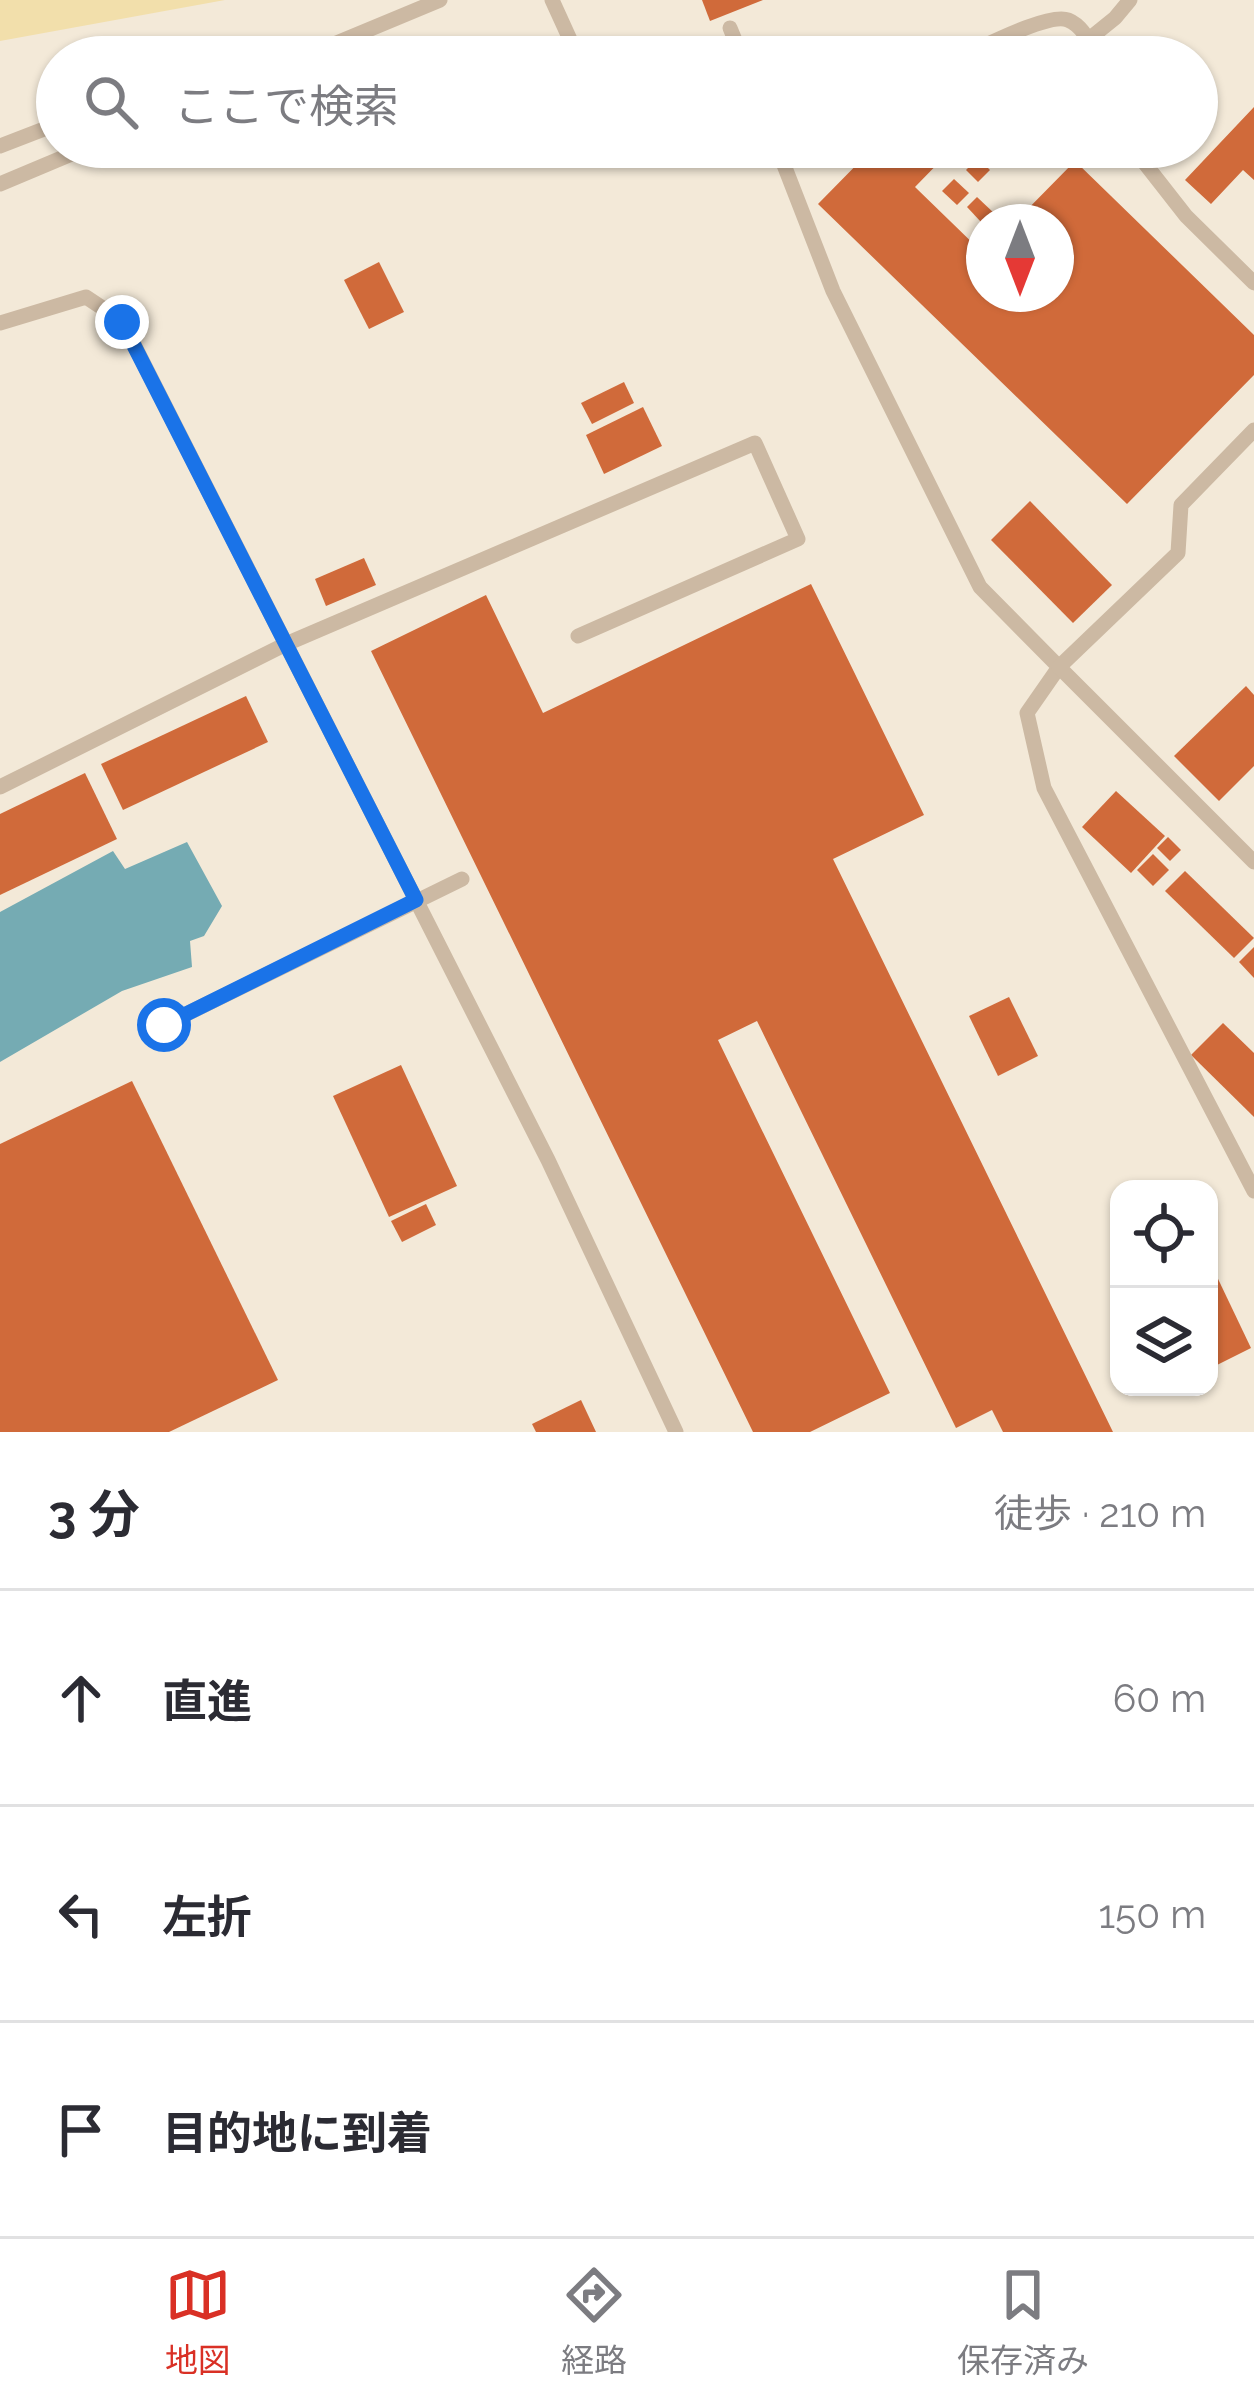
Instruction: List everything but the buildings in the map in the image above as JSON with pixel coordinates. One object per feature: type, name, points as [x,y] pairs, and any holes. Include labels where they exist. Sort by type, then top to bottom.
[{"type":"lane","points":[[353,36],[440,0]]},
{"type":"lane","points":[[552,0],[568,36]]},
{"type":"lane","points":[[1093,36],[1130,0]]},
{"type":"lane","points":[[1010,36],[1060,18],[1072,21],[1086,36]]},
{"type":"lane","points":[[730,28],[733,36]]},
{"type":"lane","points":[[0,146],[36,132]]},
{"type":"lane","points":[[0,184],[38,168]]},
{"type":"lane","points":[[785,168],[833,291],[980,586],[1254,862]]},
{"type":"lane","points":[[1148,168],[1186,216],[1254,283]]},
{"type":"lane","points":[[0,323],[86,297],[122,322],[548,1160],[676,1432]]},
{"type":"lane","points":[[1254,430],[1181,505],[1178,554],[1058,667],[1027,713],[1044,788],[1254,1191]]},
{"type":"lane","points":[[0,787],[286,644],[755,443],[798,539],[578,636]]},
{"type":"lane","points":[[164,1025],[462,880]]},
{"type":"sand","points":[[0,0],[225,0],[0,41]]},
{"type":"water","points":[[187,842],[222,906],[204,936],[190,941],[192,967],[122,991],[0,1062],[0,912],[113,851],[125,869]]},
{"type":"route","points":[[122,322],[416,900],[164,1025]]}]
